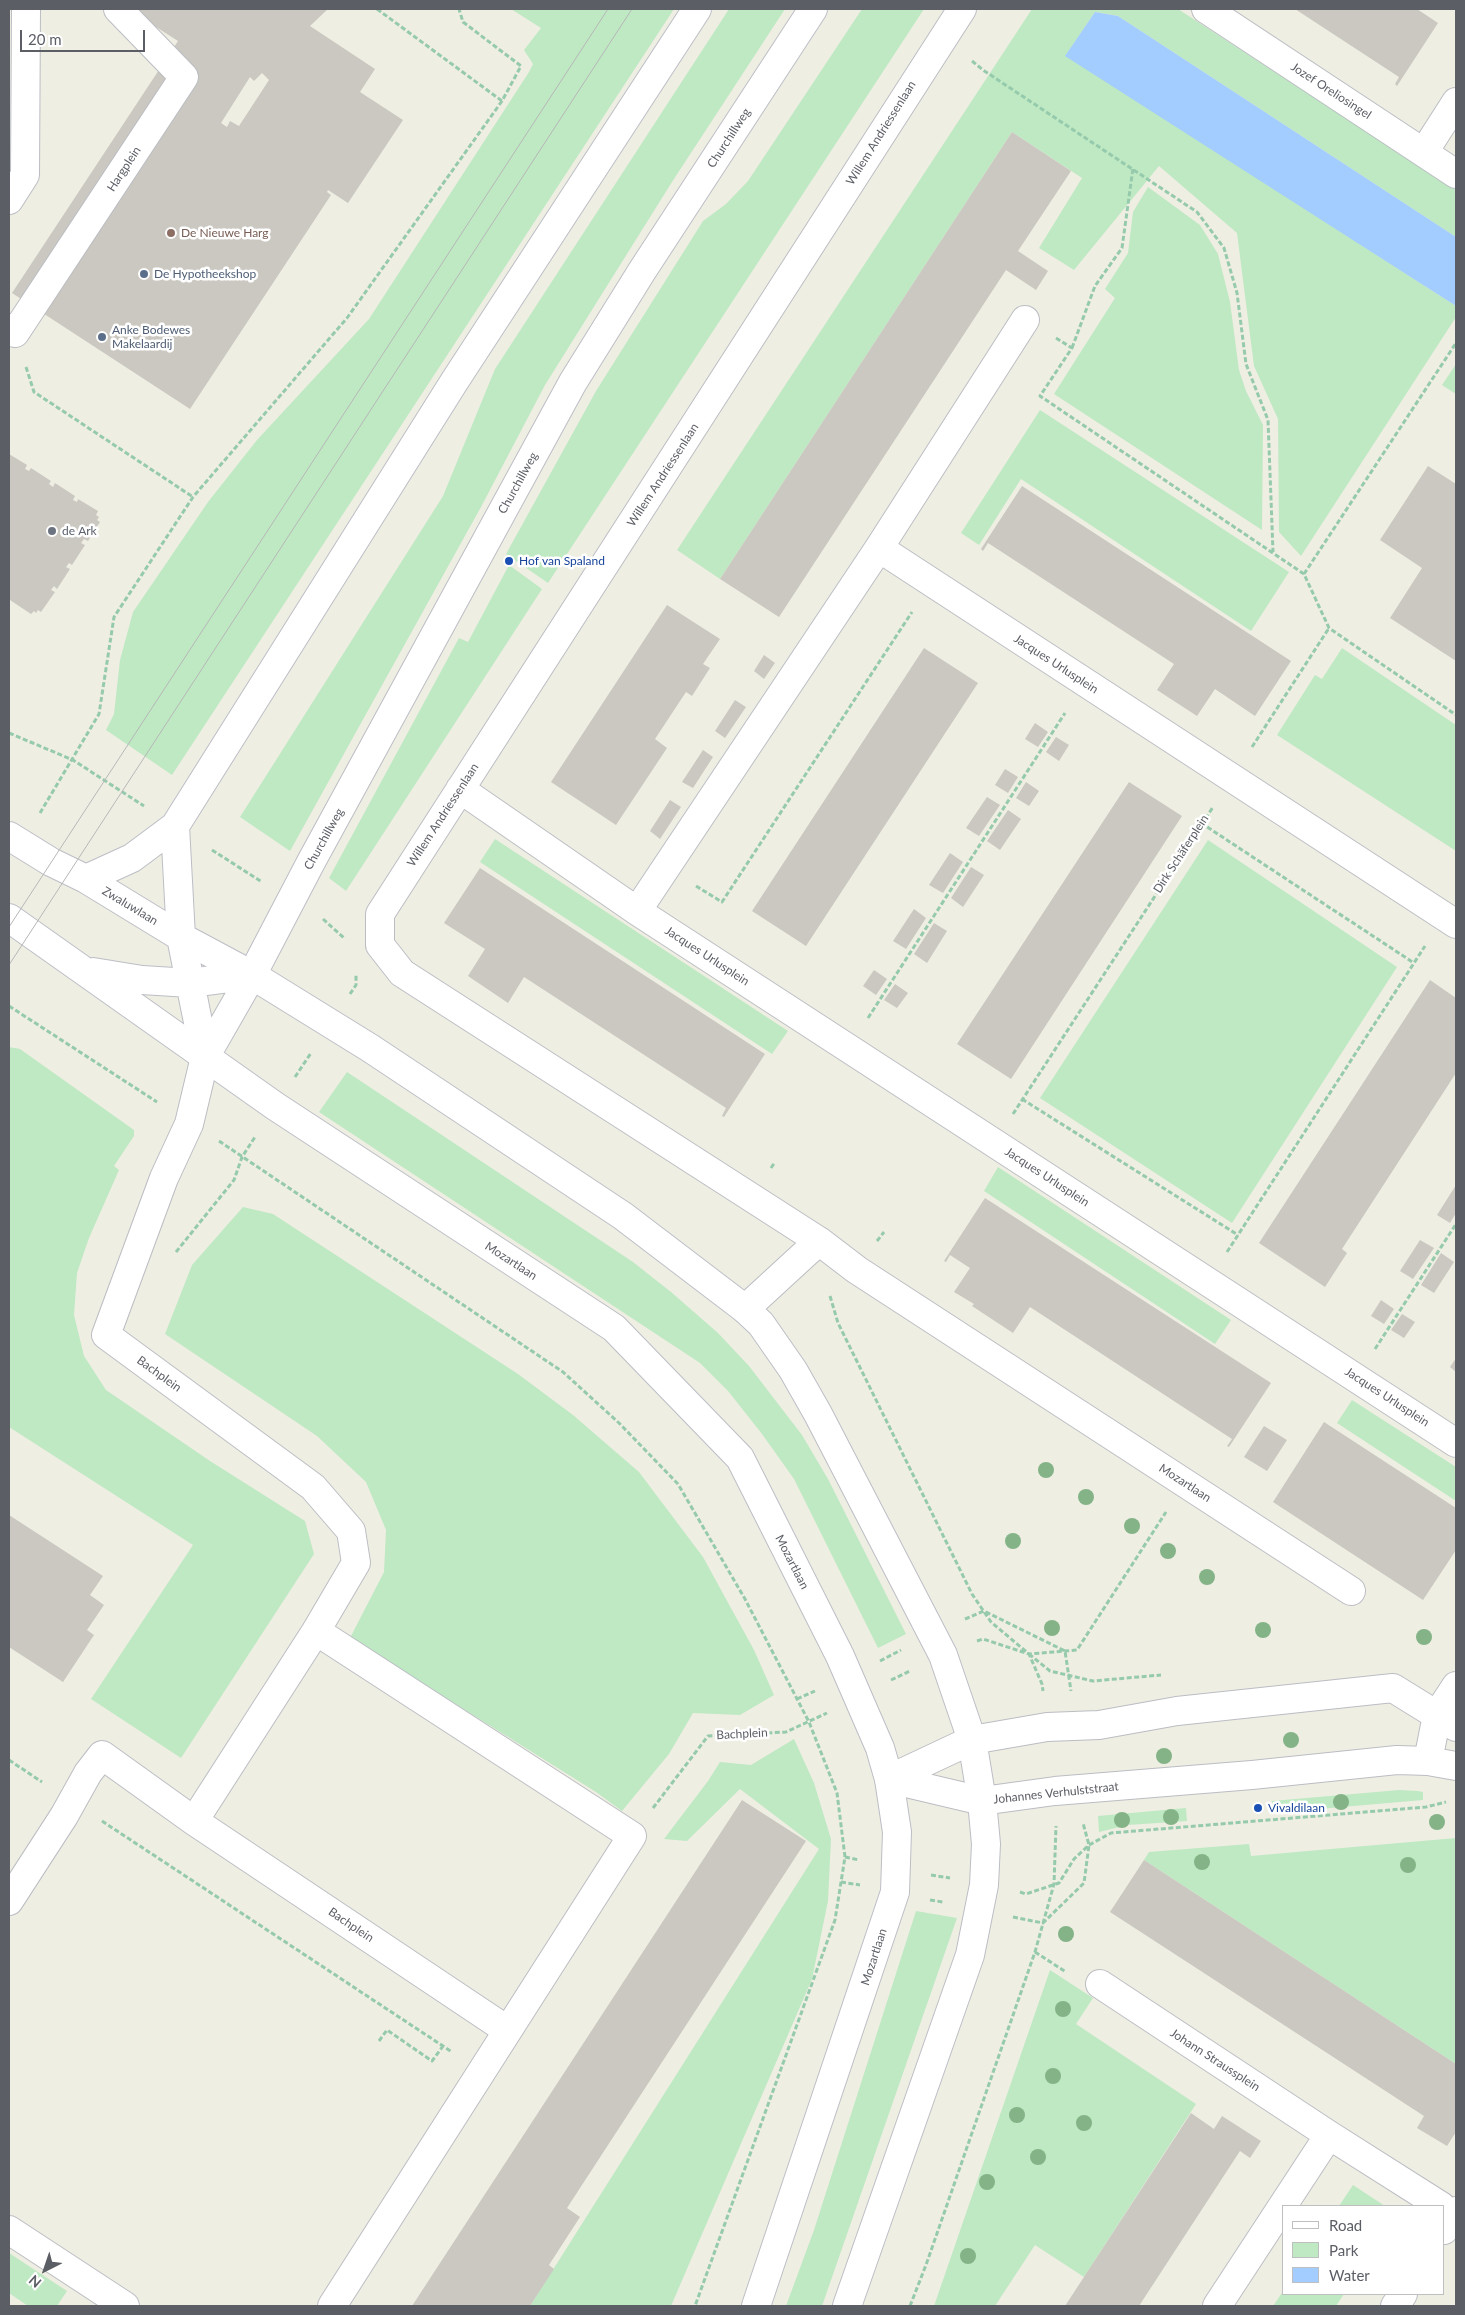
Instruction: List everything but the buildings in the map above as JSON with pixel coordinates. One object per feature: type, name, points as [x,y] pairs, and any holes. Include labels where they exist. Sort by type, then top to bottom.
[{"type":"street","points":[[9,200],[25,176],[26,9]]},
{"type":"street","name":"Hargplein","points":[[12,331],[184,77],[118,9]]},
{"type":"street","points":[[86,879],[132,858],[175,826],[454,382],[697,9]]},
{"type":"street","name":"Churchillweg","points":[[205,1057],[252,975],[574,382],[642,271],[813,9]]},
{"type":"street","name":"Willem Andriessenlaan","points":[[380,946],[380,914],[785,285],[943,35],[962,9]]},
{"type":"street","name":"Jozef Oreliosingel","points":[[1206,9],[1456,174]]},
{"type":"street","points":[[1424,152],[1456,102]]},
{"type":"street","points":[[637,911],[879,548],[1025,320]]},
{"type":"street","name":"Jacques Urlusplein","points":[[879,548],[1232,779]]},
{"type":"street","points":[[1232,779],[1450,920]]},
{"type":"street","name":"Jacques Urlusplein","points":[[460,789],[637,911],[1456,1443]]},
{"type":"street","points":[[175,826],[181,937],[205,1057]]},
{"type":"street","name":"Zwaluwlaan","points":[[14,840],[86,879],[181,937],[252,975]]},
{"type":"street","points":[[9,918],[205,1057]]},
{"type":"street","name":"Mozartlaan","points":[[380,946],[402,973],[819,1241],[857,1270],[1351,1591]]},
{"type":"street","points":[[85,971],[142,980],[190,983],[252,975],[370,1048],[623,1216],[745,1309],[761,1324],[793,1370],[831,1438],[943,1655],[972,1740],[982,1801],[986,1844],[984,1885],[970,1955],[847,2306]]},
{"type":"street","name":"Mozartlaan","points":[[205,1057],[276,1106],[614,1328],[740,1458],[849,1677],[880,1748],[889,1779],[897,1832],[895,1892],[756,2306]]},
{"type":"street","name":"Bachplein","points":[[194,1821],[316,1631],[356,1563],[351,1531],[313,1487],[106,1335],[164,1178],[189,1124],[205,1057]]},
{"type":"street","points":[[745,1309],[819,1241]]},
{"type":"street","points":[[316,1631],[632,1836],[332,2306]]},
{"type":"street","points":[[1428,1761],[1447,1721],[1456,1686]]},
{"type":"street","points":[[889,1779],[972,1740],[1047,1727],[1099,1725],[1177,1711],[1393,1688],[1447,1721]]},
{"type":"street","name":"Bachplein","points":[[9,1902],[72,1802],[88,1773],[102,1755],[194,1821],[507,2030]]},
{"type":"street","name":"Johannes Verhulststraat","points":[[889,1779],[982,1801],[1055,1791],[1252,1775],[1397,1760],[1428,1761],[1456,1766]]},
{"type":"street","name":"Johann Straussplein","points":[[1100,1984],[1434,2205]]},
{"type":"street","points":[[1283,2205],[1329,2135]]},
{"type":"street","points":[[1217,2306],[1282,2207]]},
{"type":"street","points":[[9,2230],[125,2306]]},
{"type":"street","points":[[1395,2306],[1402,2295]]},
{"type":"path","points":[[376,9],[502,101]]},
{"type":"path","points":[[14,840],[72,760],[99,714],[114,617],[193,497],[347,318],[502,101],[521,66],[463,22],[459,9]]},
{"type":"path","points":[[943,35],[983,70],[1197,212],[1224,248],[1237,292],[1246,364],[1268,420],[1274,552]]},
{"type":"path","points":[[1132,168],[1122,248],[1095,286],[1072,348],[1040,396],[1304,574],[1329,628],[1456,715]]},
{"type":"path","points":[[1025,320],[1072,348]]},
{"type":"path","points":[[12,331],[34,392],[193,497]]},
{"type":"path","points":[[1304,574],[1455,345]]},
{"type":"path","points":[[665,869],[722,902],[932,583]]},
{"type":"path","name":"Dirk Schäferplein","points":[[995,1143],[1329,628]]},
{"type":"path","points":[[848,1048],[1085,683]]},
{"type":"path","points":[[9,733],[72,760],[291,901],[321,918],[348,941]]},
{"type":"path","points":[[1201,823],[1414,963]]},
{"type":"path","points":[[1207,1281],[1414,963],[1450,920]]},
{"type":"path","points":[[9,1006],[242,1157],[563,1372],[619,1423],[678,1484],[745,1599],[809,1722],[837,1793],[845,1857],[835,1920],[695,2306]]},
{"type":"path","points":[[1022,1099],[1238,1235]]},
{"type":"path","points":[[1356,1377],[1456,1224]]},
{"type":"path","points":[[1029,1654],[1077,1650],[1185,1483]]},
{"type":"path","name":"Bachplein","points":[[632,1836],[708,1736],[786,1732],[809,1722]]},
{"type":"path","points":[[9,1760],[481,2071]]},
{"type":"path","points":[[1054,1884],[1059,1883],[1074,1858],[1089,1844],[1111,1833],[1426,1807],[1449,1801]]},
{"type":"path","points":[[379,2041],[387,2030],[432,2061],[443,2046]]},
{"type":"green space","points":[[511,9],[674,9],[172,775],[106,730],[114,714],[120,660],[133,612],[208,502],[257,440],[369,319],[529,72],[533,64],[524,50],[541,28]]},
{"type":"green space","points":[[729,9],[785,9],[672,182],[545,385],[481,507],[290,851],[240,817],[443,496],[495,369]]},
{"type":"green space","points":[[862,9],[924,9],[548,583],[506,554],[596,391],[703,221],[726,204],[748,181]]},
{"type":"green space","points":[[1032,9],[1178,9],[1456,190],[1456,237],[1118,16],[1095,12],[1066,55],[1456,306],[1456,317],[1301,556],[1279,532],[1278,419],[1254,366],[1237,233],[1159,166],[1074,270],[1039,248],[1082,178],[1012,132],[720,579],[677,550]]},
{"type":"green space","points":[[1148,187],[1200,225],[1218,254],[1230,302],[1239,370],[1246,391],[1263,425],[1262,530],[1054,394],[1115,298],[1105,289],[1128,253],[1133,212]]},
{"type":"green space","points":[[1456,364],[1456,394],[1442,385]]},
{"type":"green space","points":[[1040,410],[1289,572],[1251,631],[1021,479],[979,545],[961,533]]},
{"type":"green space","points":[[509,565],[542,589],[346,891],[329,878],[459,638],[468,642]]},
{"type":"green space","points":[[1342,648],[1456,725],[1456,851],[1277,735],[1315,675],[1322,679]]},
{"type":"green space","points":[[495,839],[788,1031],[772,1054],[480,862]]},
{"type":"green space","points":[[1208,840],[1397,967],[1232,1223],[1040,1098]]},
{"type":"green space","points":[[9,1047],[20,1049],[134,1130],[134,1136],[114,1166],[119,1170],[89,1238],[77,1273],[74,1315],[84,1356],[106,1390],[210,1461],[305,1521],[314,1554],[181,1758],[91,1699],[193,1545],[9,1427]]},
{"type":"green space","points":[[347,1072],[633,1262],[718,1333],[749,1366],[802,1435],[828,1479],[906,1634],[878,1648],[794,1479],[728,1391],[700,1363],[319,1112]]},
{"type":"green space","points":[[998,1167],[1231,1320],[1215,1344],[984,1191]]},
{"type":"green space","points":[[243,1207],[273,1214],[518,1374],[573,1415],[639,1472],[703,1557],[754,1650],[774,1695],[740,1715],[693,1713],[669,1754],[622,1811],[596,1792],[350,1638],[384,1572],[386,1530],[366,1482],[317,1436],[165,1334],[192,1265]]},
{"type":"green space","points":[[1352,1400],[1456,1467],[1456,1501],[1337,1423]]},
{"type":"green space","points":[[794,1739],[814,1783],[831,1839],[828,1901],[812,1979],[671,2306],[530,2306],[819,1849],[740,1789],[687,1841],[664,1839],[720,1762],[751,1765]]},
{"type":"green space","points":[[1399,1790],[1423,1792],[1423,1800],[1273,1813],[1272,1801]]},
{"type":"green space","points":[[1186,1808],[1187,1821],[1128,1825],[1099,1832],[1098,1816]]},
{"type":"green space","points":[[1456,1838],[1456,2064],[1144,1860],[1149,1852],[1249,1844],[1251,1856]]},
{"type":"green space","points":[[916,1911],[957,1918],[822,2306],[786,2306],[814,2230]]},
{"type":"green space","points":[[1050,1970],[1093,1998],[1076,2024],[1196,2104],[1084,2277],[1035,2245],[995,2306],[934,2306]]},
{"type":"green space","points":[[1353,2185],[1383,2205],[1340,2205]]},
{"type":"green space","points":[[9,2253],[67,2291],[57,2306],[28,2306],[9,2293]]},
{"type":"green space","points":[[1282,2293],[1282,2295],[1343,2295],[1336,2306],[1273,2306]]},
{"type":"water","points":[[1095,12],[1118,16],[1456,237],[1456,306],[1065,56]]},
{"type":"tram line","points":[[9,927],[608,9]]},
{"type":"tram line","points":[[9,965],[632,9]]},
{"type":"place","name":"De Nieuwe Harg","points":[[171,233]]},
{"type":"place","name":"De Hypotheekshop","points":[[144,274]]},
{"type":"place","name":"Anke Bodewes Makelaardij","points":[[102,337]]},
{"type":"place","name":"de Ark","points":[[52,531]]},
{"type":"place","name":"Hof van Spaland","points":[[509,561]]},
{"type":"place","name":"Vivaldilaan","points":[[1258,1808]]}]
